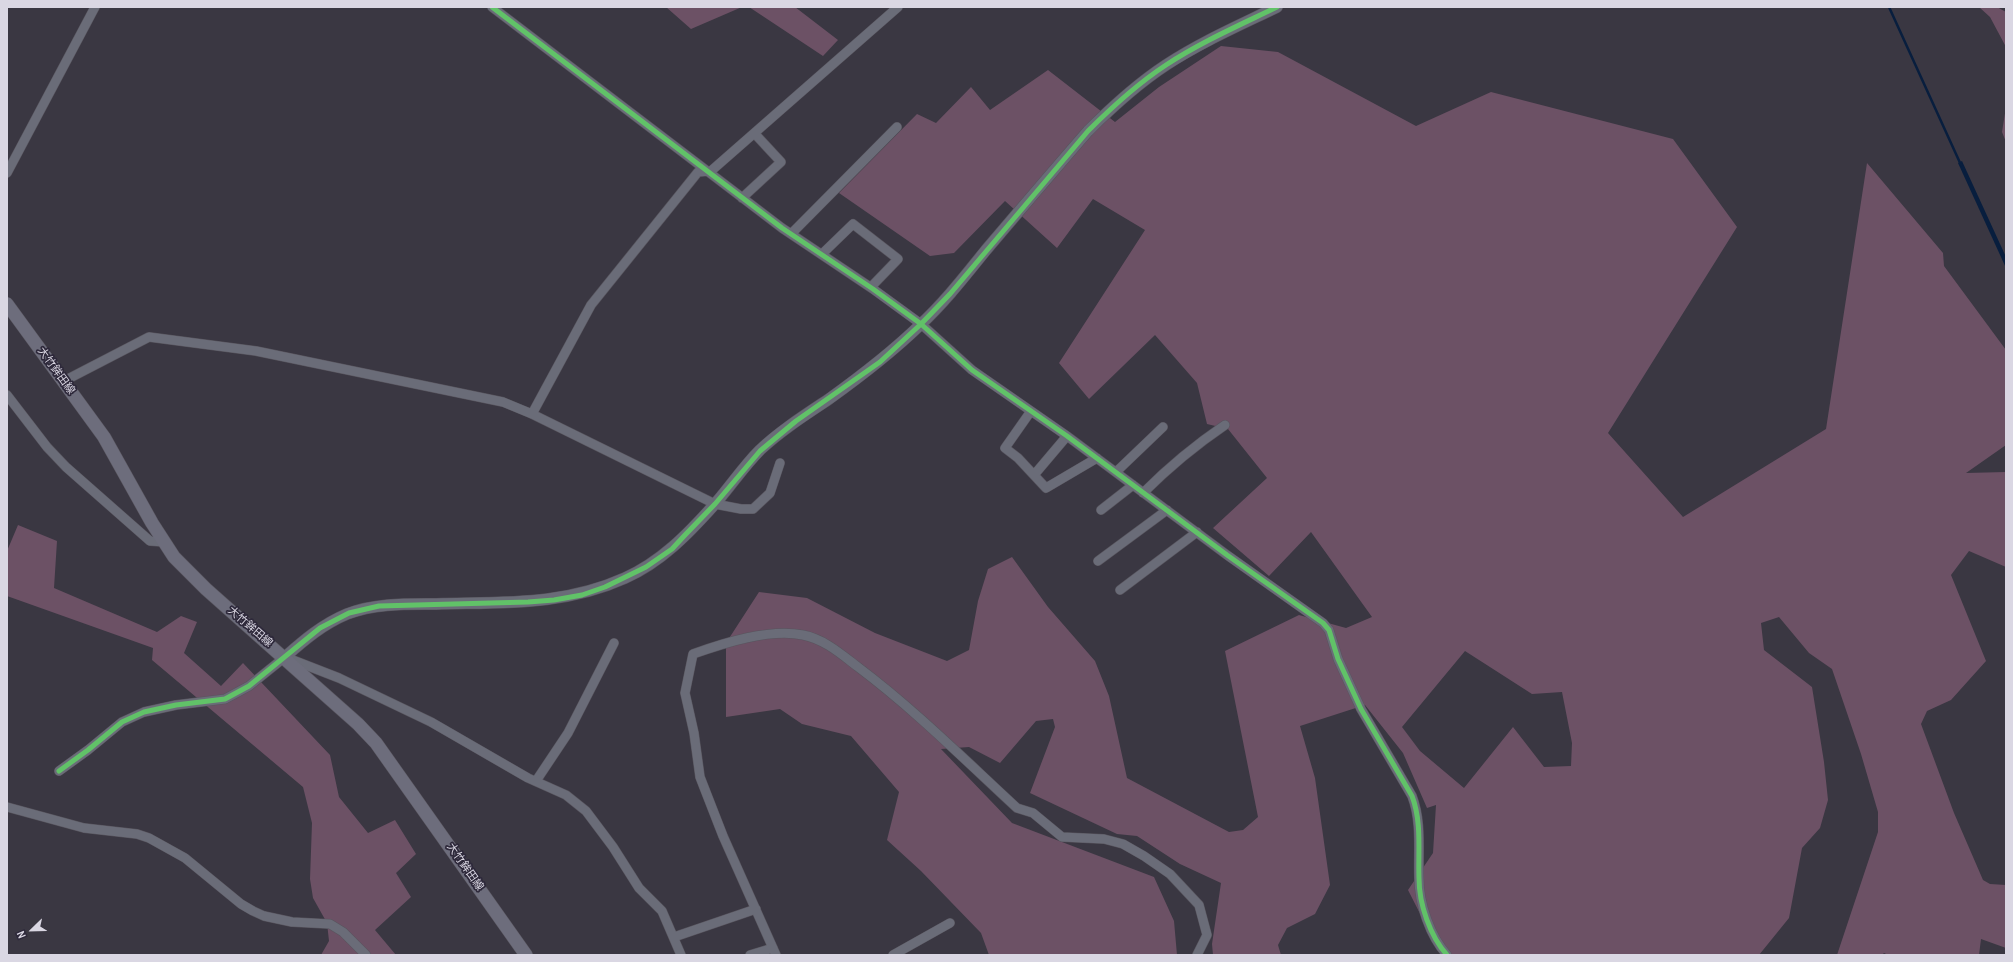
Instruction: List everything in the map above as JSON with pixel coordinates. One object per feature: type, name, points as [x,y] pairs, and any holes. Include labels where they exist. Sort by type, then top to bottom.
[{"type":"main road","name":"大竹鉾田線","points":[[7,304],[104,437],[174,557],[197,581],[284,657],[358,724],[376,743],[526,955]]},
{"type":"street","points":[[7,173],[95,7]]},
{"type":"street","points":[[492,7],[704,170],[791,234],[870,287],[921,324],[972,370],[1067,436],[1197,532],[1315,616],[1329,630],[1338,659],[1361,709],[1416,805],[1419,833],[1418,880],[1425,912],[1434,936],[1447,955]]},
{"type":"street","points":[[532,414],[590,305],[698,172],[711,170],[755,134],[898,7]]},
{"type":"street","points":[[59,771],[88,750],[122,722],[144,712],[176,705],[225,698],[249,686],[320,628],[342,616],[364,609],[397,604],[528,602],[582,594],[605,587],[629,577],[659,559],[672,548],[714,504],[760,450],[796,421],[880,362],[921,324],[950,294],[1088,130],[1111,108],[1135,88],[1179,56],[1277,7]]},
{"type":"street","points":[[791,234],[898,126]]},
{"type":"street","points":[[742,198],[781,162],[755,134]]},
{"type":"street","points":[[822,254],[853,224],[898,259],[870,287]]},
{"type":"street","points":[[64,381],[149,337],[256,351],[503,402],[532,414],[714,504],[741,509],[753,509],[770,493],[780,463]]},
{"type":"street","points":[[7,395],[46,447],[66,467],[150,541],[164,542]]},
{"type":"street","points":[[1031,411],[1005,448],[1046,488],[1097,458]]},
{"type":"street","points":[[1144,492],[1170,465],[1193,446],[1225,425]]},
{"type":"street","points":[[1116,472],[1163,427]]},
{"type":"street","points":[[1034,475],[1067,436]]},
{"type":"street","points":[[1101,510],[1133,485]]},
{"type":"street","points":[[1098,561],[1167,510]]},
{"type":"street","points":[[1120,590],[1197,532]]},
{"type":"street","points":[[750,955],[775,951],[723,836],[700,777],[694,733],[685,694],[693,654],[715,646],[772,634],[788,633],[804,635],[830,646],[878,682],[1017,808],[1033,814],[1062,837],[1104,839],[1123,844],[1170,874],[1199,905],[1207,935],[1197,955]]},
{"type":"street","points":[[536,781],[568,733],[614,643]]},
{"type":"street","points":[[284,657],[339,678],[431,722],[536,781],[566,794],[586,811],[613,847],[639,888],[662,911],[682,955]]},
{"type":"street","points":[[7,807],[84,828],[137,834],[149,838],[185,858],[241,904],[253,911],[264,916],[292,922],[330,924],[343,932],[366,955]]},
{"type":"street","points":[[674,937],[756,909]]},
{"type":"street","points":[[893,955],[950,923]]},
{"type":"shaded area","points":[[666,7],[742,7],[691,29]]},
{"type":"shaded area","points":[[749,7],[795,7],[838,40],[823,56]]},
{"type":"shaded area","points":[[1979,7],[1997,7],[2006,12],[2006,47],[1990,17]]},
{"type":"shaded area","points":[[1221,46],[1278,52],[1416,126],[1491,92],[1673,139],[1737,227],[1608,433],[1683,517],[1826,429],[1867,163],[1943,253],[1944,266],[2006,350],[2006,445],[1966,473],[2006,472],[2006,567],[1969,551],[1951,575],[1986,661],[1951,700],[1927,711],[1921,724],[1954,813],[1983,880],[1990,884],[2006,885],[2006,948],[1981,939],[1979,955],[1888,955],[1884,953],[1882,955],[1837,955],[1878,832],[1878,812],[1861,754],[1832,669],[1809,653],[1779,617],[1761,623],[1764,650],[1812,687],[1824,762],[1828,800],[1820,828],[1802,848],[1789,918],[1759,955],[1441,955],[1408,890],[1433,853],[1436,805],[1427,808],[1403,753],[1365,705],[1300,726],[1315,778],[1330,885],[1315,914],[1287,928],[1278,945],[1281,955],[1213,955],[1212,944],[1221,883],[1180,864],[1137,836],[1117,834],[1030,793],[1055,727],[1053,719],[1036,721],[1000,763],[969,747],[941,749],[1012,823],[1154,877],[1174,921],[1177,955],[989,955],[981,933],[921,871],[887,840],[899,792],[851,736],[802,724],[780,709],[726,717],[726,643],[759,592],[807,598],[875,633],[947,661],[969,650],[978,601],[988,569],[1012,557],[1048,607],[1095,661],[1109,696],[1127,778],[1229,832],[1243,830],[1258,817],[1225,651],[1299,615],[1346,628],[1372,617],[1311,532],[1269,576],[1213,528],[1267,478],[1228,429],[1207,424],[1197,383],[1155,335],[1089,399],[1059,363],[1145,230],[1093,199],[1057,248],[1005,201],[954,253],[930,256],[839,193],[917,114],[936,123],[971,87],[990,110],[1048,70],[1115,122],[1159,87]],"holes":[[[1465,651],[1532,694],[1562,692],[1572,743],[1571,766],[1544,767],[1513,727],[1464,788],[1420,751],[1402,727]]]},
{"type":"shaded area","points":[[2006,107],[2006,142],[2002,132]]},
{"type":"shaded area","points":[[18,525],[57,541],[54,588],[157,632],[181,616],[197,622],[184,653],[221,686],[243,663],[330,755],[339,797],[368,833],[395,820],[416,854],[396,873],[411,897],[375,930],[396,955],[321,955],[329,941],[327,923],[313,898],[310,879],[312,823],[303,787],[152,660],[153,648],[7,596],[7,551]]},
{"type":"water","points":[[1962,161],[2006,257],[2006,268],[1958,163]]},
{"type":"waterway","points":[[1889,7],[1961,165]]},
{"type":"cycle path","points":[[492,7],[782,228],[873,289],[921,324],[972,370],[1067,436],[1227,555],[1323,623],[1329,630],[1338,659],[1361,709],[1412,796],[1418,826],[1419,878],[1423,909],[1435,939],[1447,955]]},
{"type":"cycle path","points":[[59,771],[88,750],[122,722],[144,712],[176,705],[225,699],[249,686],[320,628],[349,613],[379,606],[554,600],[582,595],[605,587],[646,567],[672,549],[715,504],[760,451],[796,421],[880,362],[921,324],[950,294],[1088,131],[1135,88],[1166,65],[1193,49],[1277,7]]}]
